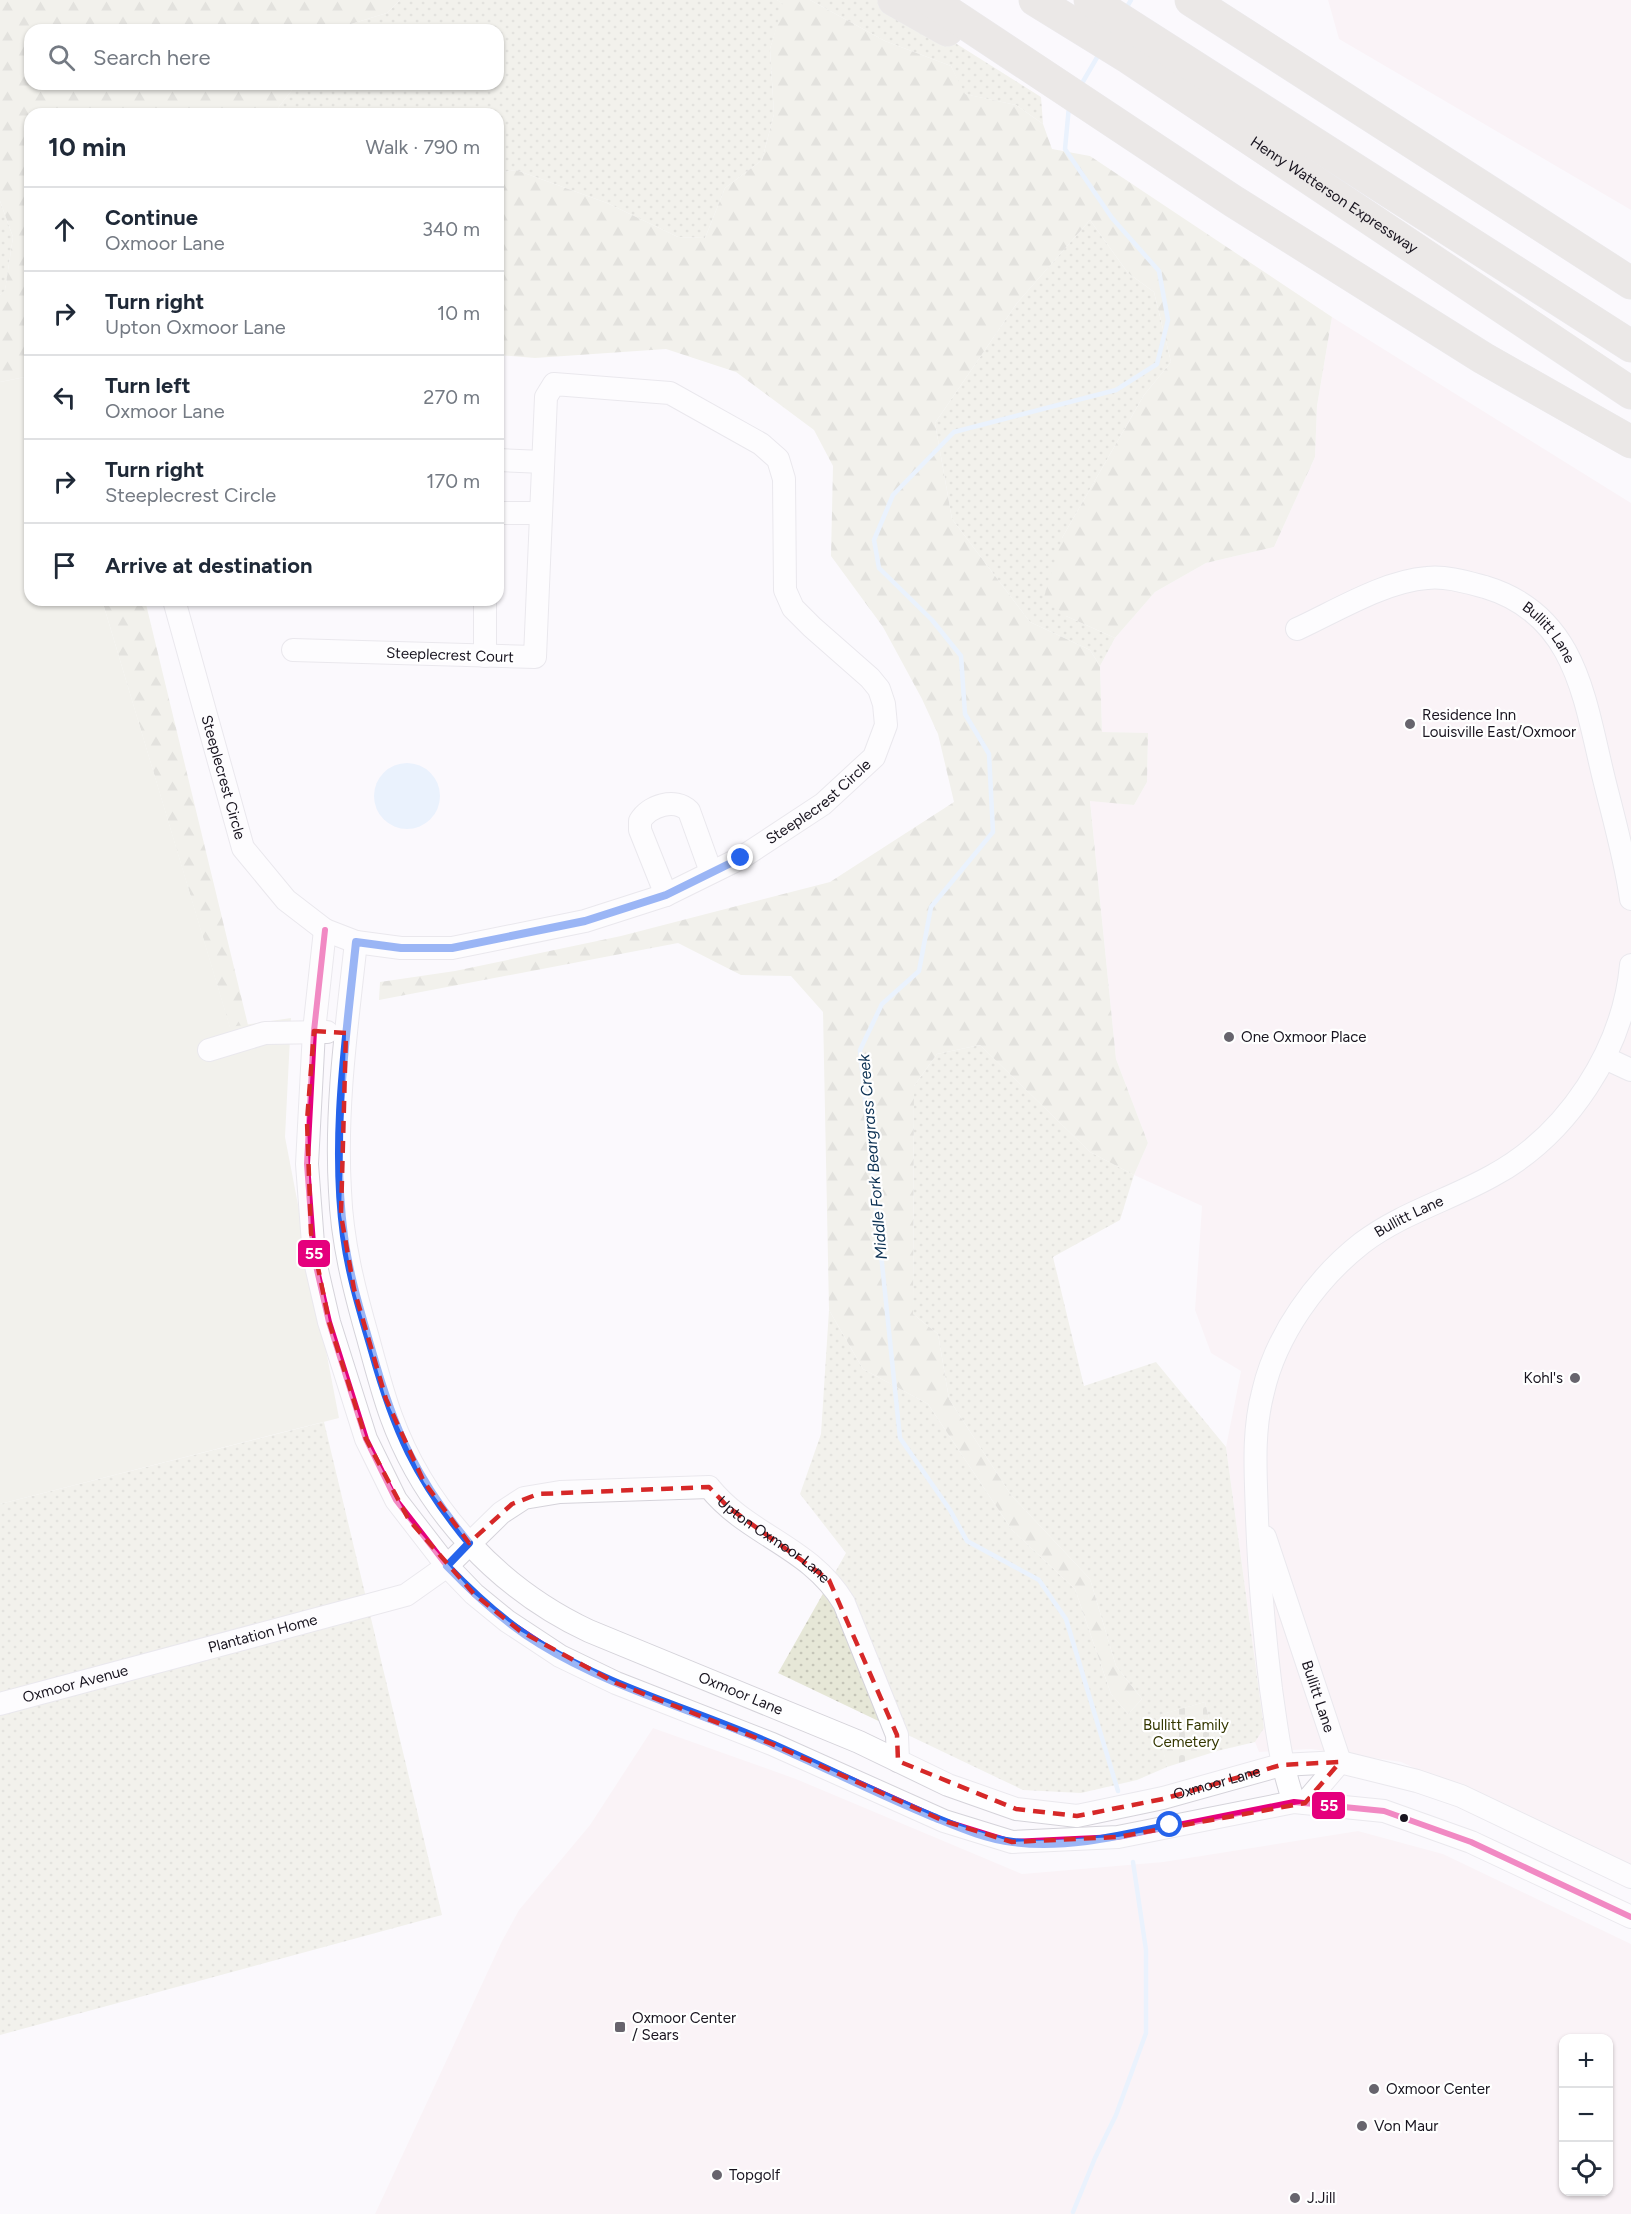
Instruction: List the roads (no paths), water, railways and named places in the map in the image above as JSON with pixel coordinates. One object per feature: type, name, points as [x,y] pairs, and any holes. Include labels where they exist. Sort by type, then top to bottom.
[{"type":"highway","points":[[894,0],[1098,111],[1233,201],[1483,358],[1631,442]]},
{"type":"highway","points":[[930,0],[1046,81]]},
{"type":"highway","name":"Henry Watterson Expressway","points":[[1035,0],[1088,10],[1631,393]]},
{"type":"highway","points":[[1191,0],[1631,283]]},
{"type":"highway","name":"Henry Watterson Expressway","points":[[1136,46],[1631,346]]},
{"type":"street","name":"Steeplecrest Circle","points":[[176,606],[243,848],[286,900],[325,930],[356,942],[401,948],[452,948],[585,921],[666,895],[741,858],[823,804],[868,764],[881,742],[886,725],[884,704],[879,689],[870,678],[793,608],[785,590],[784,479],[778,459],[762,444],[670,393],[554,384],[546,397],[541,513]]},
{"type":"street","points":[[504,460],[543,462]]},
{"type":"street","points":[[504,513],[541,513]]},
{"type":"street","name":"Steeplecrest Court","points":[[293,650],[536,657],[541,513]]},
{"type":"street","name":"Bullitt Lane","points":[[1297,629],[1398,583],[1425,578],[1445,577],[1467,582],[1504,594],[1532,609],[1563,645],[1582,685],[1631,899]]},
{"type":"street","points":[[485,606],[485,656]]},
{"type":"street","points":[[666,895],[640,830],[640,821],[650,811],[671,803],[684,806],[689,811],[711,872]]},
{"type":"street","name":"Oxmoor Lane","points":[[325,930],[314,1031],[307,1164],[311,1233],[318,1281],[340,1364],[366,1439],[384,1480],[409,1520],[447,1566],[474,1594],[507,1621],[539,1644],[579,1666],[646,1696],[772,1744],[912,1808],[970,1831],[1012,1842],[1118,1838],[1300,1802],[1384,1811],[1428,1825],[1631,1917]]},
{"type":"street","name":"Oxmoor Lane","points":[[356,942],[346,1032],[339,1189],[344,1238],[354,1288],[398,1432],[433,1498],[469,1543],[517,1587],[572,1623],[898,1761],[948,1785],[1016,1809],[1077,1816],[1163,1798],[1281,1765],[1340,1762],[1417,1781],[1461,1796],[1631,1877]]},
{"type":"street","name":"Bullitt Lane","points":[[1300,1802],[1281,1765],[1262,1621],[1254,1483],[1255,1433],[1263,1391],[1280,1346],[1306,1302],[1335,1268],[1362,1243],[1396,1221],[1492,1176],[1535,1145],[1581,1096],[1605,1059],[1621,1012],[1631,965]]},
{"type":"street","points":[[209,1050],[265,1034],[346,1032]]},
{"type":"street","points":[[1605,1059],[1631,1070]]},
{"type":"street","name":"Upton Oxmoor Lane","points":[[447,1566],[512,1504],[538,1494],[710,1487],[728,1507],[812,1563],[835,1588],[848,1614],[897,1735],[898,1761]]},
{"type":"street","name":"Bullitt Lane","points":[[1257,1512],[1340,1762]]},
{"type":"street","name":"Plantation Home","points":[[151,1664],[406,1595],[447,1566]]},
{"type":"street","name":"Oxmoor Avenue","points":[[0,1704],[151,1664]]},
{"type":"street","points":[[1300,1802],[1340,1762]]},
{"type":"water","points":[[407,763],[420,766],[430,773],[437,783],[440,796],[437,809],[430,819],[420,826],[407,829],[394,826],[384,819],[377,809],[374,796],[377,783],[384,773],[394,766]]},
{"type":"waterway","name":"Middle Fork Beargrass Creek","points":[[1125,10],[1131,0]]},
{"type":"waterway","name":"Middle Fork Beargrass Creek","points":[[1081,85],[1099,54]]},
{"type":"waterway","name":"Middle Fork Beargrass Creek","points":[[1069,106],[1065,149],[1112,218],[1159,271],[1168,320],[1157,364],[1116,390],[954,432],[893,495],[874,540],[879,568],[932,620],[961,656],[965,714],[989,754],[993,832],[931,907],[919,971],[882,1004],[860,1050],[900,1438],[950,1510],[967,1541],[1039,1580],[1066,1619],[1118,1791]]},
{"type":"waterway","name":"Middle Fork Beargrass Creek","points":[[1073,2212],[1116,2115],[1146,2033],[1146,1950],[1133,1862]]},
{"type":"place","name":"Residence Inn Louisville East/Oxmoor","points":[[1410,724]]},
{"type":"place","name":"One Oxmoor Place","points":[[1229,1037]]},
{"type":"place","name":"Kohl's","points":[[1575,1378]]},
{"type":"place","name":"Oxmoor Center / Sears","points":[[620,2027]]},
{"type":"place","name":"Oxmoor Center","points":[[1374,2089]]},
{"type":"place","name":"Von Maur","points":[[1362,2126]]},
{"type":"place","name":"Topgolf","points":[[717,2175]]},
{"type":"place","name":"J.Jill","points":[[1295,2198]]},
{"type":"park label","name":"Bullitt Family Cemetery","points":[[1186,1734]]}]
